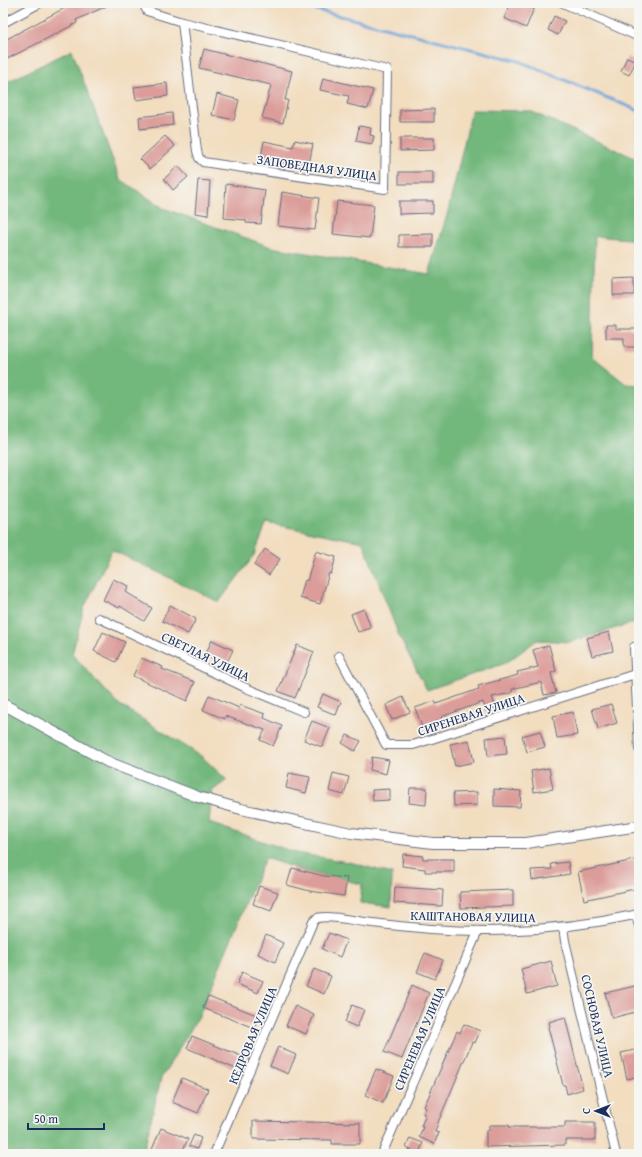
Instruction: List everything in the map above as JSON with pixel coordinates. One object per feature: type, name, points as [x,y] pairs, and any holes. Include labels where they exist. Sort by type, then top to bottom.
[{"type":"street","points":[[3,23],[40,3]]},
{"type":"street","name":"ЗАПОВЕДНАЯ УЛИЦА","points":[[143,3],[146,11],[182,22],[387,70],[385,188],[204,162],[200,158],[197,151],[182,22]]},
{"type":"street","points":[[563,3],[639,37]]},
{"type":"street","name":"СВЕТЛАЯ УЛИЦА","points":[[100,618],[246,688],[304,712]]},
{"type":"street","points":[[634,647],[639,749]]},
{"type":"street","name":"СИРЕНЕВАЯ УЛИЦА","points":[[339,656],[386,744],[413,745],[635,674]]},
{"type":"street","points":[[3,704],[108,762],[198,797],[241,809],[352,833],[433,843],[526,843],[639,826]]},
{"type":"street","points":[[638,915],[639,926]]},
{"type":"street","name":"КАШТАНОВАЯ УЛИЦА","points":[[311,926],[317,918],[322,917],[398,926],[478,931],[538,929],[563,927],[638,915]]},
{"type":"street","name":"КЕДРОВАЯ УЛИЦА","points":[[214,1154],[311,926]]},
{"type":"street","name":"СОСНОВАЯ УЛИЦА","points":[[563,927],[616,1154]]},
{"type":"street","name":"СИРЕНЕВАЯ УЛИЦА","points":[[382,1154],[478,931]]},
{"type":"green space","points":[[72,50],[120,179],[163,208],[271,247],[429,274],[447,215],[472,110],[530,111],[639,160],[639,240],[595,236],[592,357],[626,384],[639,385],[639,621],[570,642],[537,640],[506,663],[427,690],[399,636],[363,542],[267,523],[253,557],[219,602],[112,550],[84,608],[72,654],[117,703],[201,756],[227,780],[212,791],[209,823],[297,853],[353,863],[392,874],[391,907],[360,903],[362,884],[311,873],[265,858],[199,1016],[161,1078],[143,1154],[3,1154],[3,84]]},
{"type":"building","points":[[74,3],[113,3],[76,20],[77,23],[3,61],[3,41]]},
{"type":"building","points":[[511,3],[528,3],[535,6],[526,28],[504,18]]},
{"type":"building","points":[[554,16],[565,21],[558,35],[548,30]]},
{"type":"building","points":[[204,49],[292,71],[285,100],[288,100],[283,123],[262,118],[271,85],[199,68]]},
{"type":"building","points":[[627,57],[636,61],[629,75],[621,71]]},
{"type":"building","points":[[323,78],[373,90],[368,109],[347,104],[349,96],[320,90]]},
{"type":"building","points":[[167,83],[168,96],[136,100],[134,87]]},
{"type":"building","points":[[217,94],[239,100],[234,120],[212,115]]},
{"type":"building","points":[[434,109],[434,122],[400,122],[400,110]]},
{"type":"building","points":[[172,113],[173,125],[140,129],[139,117]]},
{"type":"building","points":[[359,126],[371,128],[370,135],[374,136],[372,144],[356,141]]},
{"type":"building","points":[[165,136],[175,146],[150,169],[140,159]]},
{"type":"building","points":[[400,138],[434,138],[434,150],[400,151]]},
{"type":"building","points":[[295,140],[313,144],[309,164],[284,159],[284,162],[261,157],[264,141],[293,147]]},
{"type":"building","points":[[178,166],[188,177],[173,190],[164,179]]},
{"type":"building","points":[[399,172],[433,172],[433,184],[399,184]]},
{"type":"building","points":[[198,180],[210,181],[208,215],[195,213]]},
{"type":"building","points":[[226,184],[265,190],[261,224],[246,223],[246,220],[224,218]]},
{"type":"building","points":[[282,192],[319,198],[315,230],[278,226]]},
{"type":"building","points":[[337,201],[374,205],[370,238],[333,234]]},
{"type":"building","points":[[399,201],[433,201],[433,213],[399,214]]},
{"type":"building","points":[[433,234],[433,247],[399,247],[399,235]]},
{"type":"building","points":[[634,278],[634,295],[613,295],[613,279]]},
{"type":"building","points":[[606,325],[616,325],[616,329],[638,329],[638,347],[624,347],[624,338],[606,338]]},
{"type":"building","points":[[265,549],[280,559],[269,575],[254,565]]},
{"type":"building","points":[[316,551],[336,557],[331,574],[329,573],[320,604],[300,598]]},
{"type":"building","points":[[113,579],[129,586],[126,592],[152,608],[144,621],[120,606],[119,608],[103,600]]},
{"type":"building","points":[[170,605],[196,619],[188,634],[162,621]]},
{"type":"building","points":[[364,609],[371,628],[358,632],[351,614]]},
{"type":"building","points":[[103,632],[125,642],[116,662],[94,651]]},
{"type":"building","points":[[609,632],[613,651],[592,656],[587,638]]},
{"type":"building","points":[[212,640],[233,650],[226,664],[205,655]]},
{"type":"building","points":[[297,645],[314,652],[295,698],[278,691]]},
{"type":"building","points":[[549,645],[556,671],[551,673],[556,693],[544,695],[541,682],[512,689],[512,693],[492,697],[496,708],[486,711],[483,702],[441,717],[442,720],[422,727],[415,708],[435,701],[436,704],[479,689],[478,686],[518,675],[517,672],[538,667],[533,650]]},
{"type":"building","points":[[141,658],[163,667],[162,669],[195,682],[187,701],[133,676]]},
{"type":"building","points":[[323,694],[341,702],[336,715],[317,707]]},
{"type":"building","points":[[209,695],[239,708],[240,705],[265,714],[264,718],[282,726],[273,746],[260,740],[265,730],[225,716],[225,719],[203,710]]},
{"type":"building","points":[[403,697],[410,712],[392,720],[386,705]]},
{"type":"building","points":[[611,704],[617,723],[598,729],[592,709]]},
{"type":"building","points":[[573,712],[577,735],[557,738],[553,716]]},
{"type":"building","points":[[312,721],[330,728],[322,747],[304,740]]},
{"type":"building","points":[[540,731],[545,747],[527,752],[522,736]]},
{"type":"building","points":[[347,735],[361,741],[355,751],[342,743]]},
{"type":"building","points":[[505,736],[507,754],[488,756],[486,738]]},
{"type":"building","points":[[469,740],[474,762],[455,766],[450,744]]},
{"type":"building","points":[[372,757],[389,760],[386,774],[370,770]]},
{"type":"building","points":[[549,768],[553,789],[534,792],[531,771]]},
{"type":"building","points":[[289,773],[310,777],[306,793],[286,788]]},
{"type":"building","points":[[333,773],[349,777],[344,795],[329,791]]},
{"type":"building","points":[[410,788],[427,788],[426,805],[409,803]]},
{"type":"building","points":[[390,789],[390,800],[373,801],[372,790]]},
{"type":"building","points":[[494,789],[521,791],[520,807],[494,806]]},
{"type":"building","points":[[477,792],[477,805],[454,806],[453,793]]},
{"type":"building","points":[[403,854],[423,856],[423,859],[454,859],[454,872],[425,872],[425,869],[402,866]]},
{"type":"building","points":[[639,859],[639,888],[584,900],[578,872]]},
{"type":"building","points":[[568,862],[570,874],[532,880],[531,870],[552,869],[551,864]]},
{"type":"building","points":[[292,868],[324,876],[347,878],[344,896],[310,891],[287,885]]},
{"type":"building","points":[[259,886],[278,892],[271,911],[253,904]]},
{"type":"building","points":[[395,887],[443,890],[442,906],[394,903]]},
{"type":"building","points":[[513,890],[513,906],[461,908],[460,892]]},
{"type":"building","points":[[329,933],[347,940],[340,957],[322,949]]},
{"type":"building","points":[[266,935],[283,943],[275,962],[258,954]]},
{"type":"building","points":[[425,953],[443,960],[435,979],[417,972]]},
{"type":"building","points":[[551,961],[557,986],[527,994],[521,969]]},
{"type":"building","points":[[314,969],[331,976],[324,994],[306,986]]},
{"type":"building","points":[[242,972],[263,981],[258,993],[237,984]]},
{"type":"building","points":[[412,985],[429,993],[402,1059],[384,1052]]},
{"type":"building","points":[[635,986],[639,1000],[639,1011],[612,1018],[605,993]]},
{"type":"building","points":[[208,996],[259,1016],[254,1028],[203,1008]]},
{"type":"building","points":[[352,1005],[364,1010],[357,1027],[345,1022]]},
{"type":"building","points":[[295,1006],[314,1015],[306,1034],[286,1026]]},
{"type":"building","points":[[565,1017],[583,1089],[567,1094],[565,1085],[563,1085],[548,1027],[550,1026],[549,1022]]},
{"type":"building","points":[[464,1024],[480,1031],[475,1043],[472,1042],[439,1120],[435,1132],[439,1133],[434,1144],[419,1137],[423,1127],[421,1126],[426,1115],[423,1114],[426,1108],[424,1107],[457,1031],[460,1033]]},
{"type":"building","points":[[192,1036],[241,1056],[236,1069],[187,1048]]},
{"type":"building","points":[[278,1047],[296,1055],[288,1074],[270,1066]]},
{"type":"building","points":[[639,1049],[639,1076],[627,1079],[621,1053]]},
{"type":"building","points":[[376,1069],[394,1076],[383,1103],[365,1095]]},
{"type":"building","points":[[182,1078],[208,1089],[198,1113],[172,1102]]},
{"type":"building","points":[[253,1121],[360,1123],[360,1144],[332,1144],[332,1140],[253,1139]]},
{"type":"building","points":[[565,1122],[595,1122],[595,1140],[565,1140],[565,1145],[486,1147],[486,1131],[489,1131],[489,1125],[509,1125],[509,1127],[565,1127]]},
{"type":"building","points":[[161,1128],[188,1139],[181,1154],[150,1154]]},
{"type":"building","points":[[194,1135],[201,1138],[197,1149],[189,1146]]},
{"type":"building","points":[[410,1138],[423,1143],[419,1153],[406,1148]]},
{"type":"waterway","points":[[289,3],[519,61],[639,111]]}]
